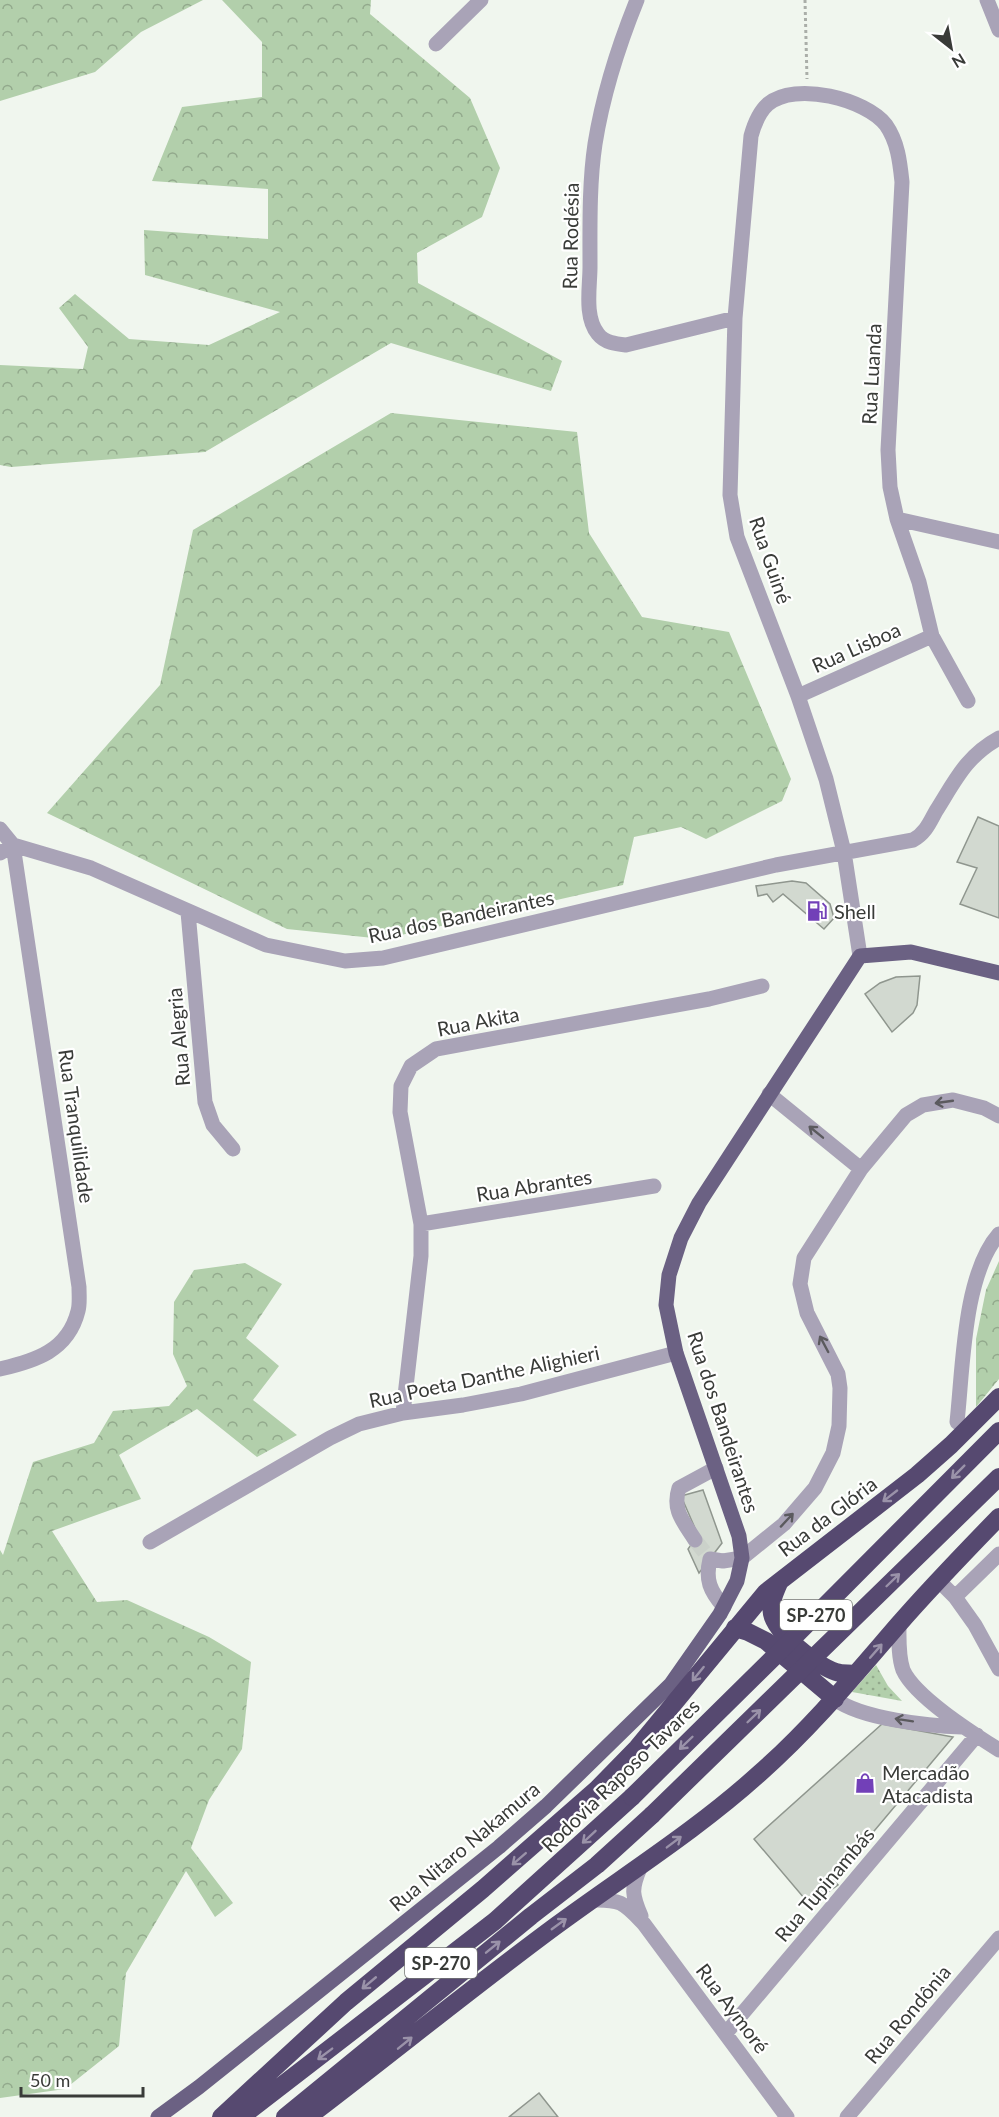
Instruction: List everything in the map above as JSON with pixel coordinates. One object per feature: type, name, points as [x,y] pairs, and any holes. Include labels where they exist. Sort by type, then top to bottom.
[{"type":"highway","name":"Rua da Glória","points":[[221,2117],[346,2002],[492,1882],[597,1789],[637,1748],[766,1592],[883,1502],[951,1445],[999,1397]]},
{"type":"highway","name":"Rodovia Raposo Tavares","points":[[241,2117],[495,1921],[632,1797],[999,1431]]},
{"type":"highway","name":"SP-270","points":[[285,2117],[597,1865],[652,1815],[999,1476]]},
{"type":"highway","points":[[309,2117],[489,1975],[591,1900],[640,1868],[759,1775],[835,1699],[899,1624],[998,1519]]},
{"type":"highway","points":[[782,1578],[771,1606],[772,1617],[778,1627],[795,1646],[829,1668],[837,1672],[855,1674]]},
{"type":"highway","points":[[735,1628],[766,1641],[835,1699]]},
{"type":"highway","points":[[808,1678],[813,1696],[813,1722]]},
{"type":"main road","points":[[860,956],[911,952],[999,973]]},
{"type":"main road","name":"Rua dos Bandeirantes","points":[[742,1558],[739,1536],[676,1353],[666,1305],[669,1275],[681,1238],[699,1203],[860,956]]},
{"type":"main road","name":"Rua Nitaro Nakamura","points":[[158,2117],[447,1890],[546,1806],[671,1684],[692,1657],[724,1606],[737,1581],[742,1558]]},
{"type":"street","points":[[436,44],[481,0]]},
{"type":"street","name":"Rua Rodésia","points":[[637,0],[621,40],[595,146],[590,218],[590,314],[598,334],[612,344],[626,345],[735,318]]},
{"type":"street","points":[[987,0],[999,30]]},
{"type":"street","name":"Rua Guiné","points":[[807,93],[786,95],[768,104],[756,119],[751,136],[735,318],[730,495],[737,537],[798,696],[826,779],[844,852],[860,956]]},
{"type":"street","name":"Rua Luanda","points":[[807,93],[853,102],[873,112],[886,126],[899,153],[902,182],[888,450],[890,487],[897,519],[919,582],[932,636],[968,701]]},
{"type":"street","points":[[897,519],[999,542]]},
{"type":"street","name":"Rua Lisboa","points":[[798,696],[932,636]]},
{"type":"street","name":"Rua dos Bandeirantes","points":[[7,849],[91,868],[266,945],[345,961],[383,958],[776,865],[914,840],[925,830],[964,766],[975,753],[999,738]]},
{"type":"street","points":[[0,830],[7,849]]},
{"type":"street","name":"Rua Tranquilidade","points":[[0,1369],[32,1361],[53,1350],[67,1334],[78,1311],[80,1287],[7,849]]},
{"type":"street","name":"Rua Alegria","points":[[188,912],[205,1102],[213,1125],[232,1149]]},
{"type":"street","name":"Rua Akita","points":[[403,1413],[421,1256],[421,1224],[400,1112],[401,1086],[411,1066],[436,1049],[710,999],[762,986]]},
{"type":"street","points":[[769,1094],[861,1169]]},
{"type":"street","points":[[724,1606],[714,1596],[708,1584],[707,1572],[710,1559],[723,1561],[742,1558],[784,1524],[814,1488],[833,1453],[839,1426],[838,1374],[807,1313],[800,1284],[804,1258],[861,1169],[906,1115],[923,1105],[953,1100],[984,1108],[999,1116]]},
{"type":"street","name":"Rua Abrantes","points":[[421,1224],[654,1186]]},
{"type":"street","points":[[957,1422],[970,1308],[978,1274],[993,1241],[999,1234]]},
{"type":"street","name":"Rua Poeta Danthe Alighieri","points":[[150,1542],[330,1438],[359,1424],[403,1413],[463,1406],[521,1394],[676,1353]]},
{"type":"street","points":[[695,1540],[682,1519],[675,1501],[679,1488],[716,1468]]},
{"type":"street","points":[[955,1597],[999,1554]]},
{"type":"street","points":[[939,1581],[955,1597],[975,1625],[999,1669]]},
{"type":"street","points":[[899,1624],[903,1670],[914,1685],[962,1727],[999,1749]]},
{"type":"street","points":[[835,1699],[860,1712],[900,1720],[962,1727]]},
{"type":"street","name":"Rua Tupinambás","points":[[726,2033],[977,1735]]},
{"type":"street","points":[[640,1868],[633,1885],[634,1899],[644,1924]]},
{"type":"street","points":[[591,1900],[611,1899],[622,1903],[644,1924]]},
{"type":"street","name":"Rua Aymoré","points":[[644,1924],[787,2117]]},
{"type":"street","name":"Rua Rondônia","points":[[847,2117],[999,1938]]},
{"type":"path","points":[[805,0],[807,93]]},
{"type":"green space","points":[[0,0],[203,0],[141,32],[95,72],[0,101]]},
{"type":"green space","points":[[222,0],[371,0],[370,14],[470,98],[500,168],[482,217],[417,253],[418,283],[562,361],[551,391],[391,343],[205,452],[11,467],[0,465],[0,365],[83,369],[88,347],[59,308],[75,294],[129,339],[209,345],[280,312],[145,275],[144,230],[268,239],[268,189],[152,181],[182,107],[262,97],[262,42]]},
{"type":"green space","points":[[391,413],[577,432],[589,533],[642,617],[729,632],[791,779],[782,801],[706,839],[681,827],[634,837],[623,885],[383,939],[287,929],[47,813],[160,685],[193,530]]},
{"type":"green space","points":[[999,1261],[999,1379],[976,1407],[976,1339],[986,1290]]},
{"type":"green space","points":[[245,1263],[282,1284],[246,1338],[279,1366],[253,1400],[297,1435],[257,1457],[197,1409],[119,1455],[141,1499],[52,1531],[97,1602],[127,1600],[209,1637],[251,1662],[242,1749],[209,1800],[191,1848],[233,1903],[215,1917],[186,1871],[126,1973],[119,2046],[65,2089],[0,2098],[0,1550],[3,1555],[33,1462],[94,1443],[113,1411],[169,1406],[187,1386],[173,1354],[174,1302],[194,1270]]},
{"type":"green space","points":[[876,1665],[888,1686],[902,1701],[852,1692]]},
{"type":"building","points":[[978,817],[999,826],[999,918],[960,904],[977,868],[957,862]]},
{"type":"building","name":"Shell","points":[[792,881],[806,883],[830,904],[834,918],[824,929],[783,894],[773,902],[767,894],[758,896],[756,886]]},
{"type":"building","points":[[920,976],[917,1005],[913,1013],[892,1032],[865,994],[880,983],[896,977]]},
{"type":"building","points":[[703,1490],[722,1543],[699,1573],[688,1549],[698,1535],[681,1496]]},
{"type":"building","name":"Mercadão Atacadista","points":[[882,1724],[953,1737],[833,1880],[838,1885],[810,1905],[754,1839]]},
{"type":"building","points":[[539,2093],[558,2117],[509,2117]]},
{"type":"tunnel","points":[[695,1540],[710,1559]]},
{"type":"place","name":"Shell","points":[[817,911]]},
{"type":"place","name":"Mercadão Atacadista","points":[[865,1783]]}]
